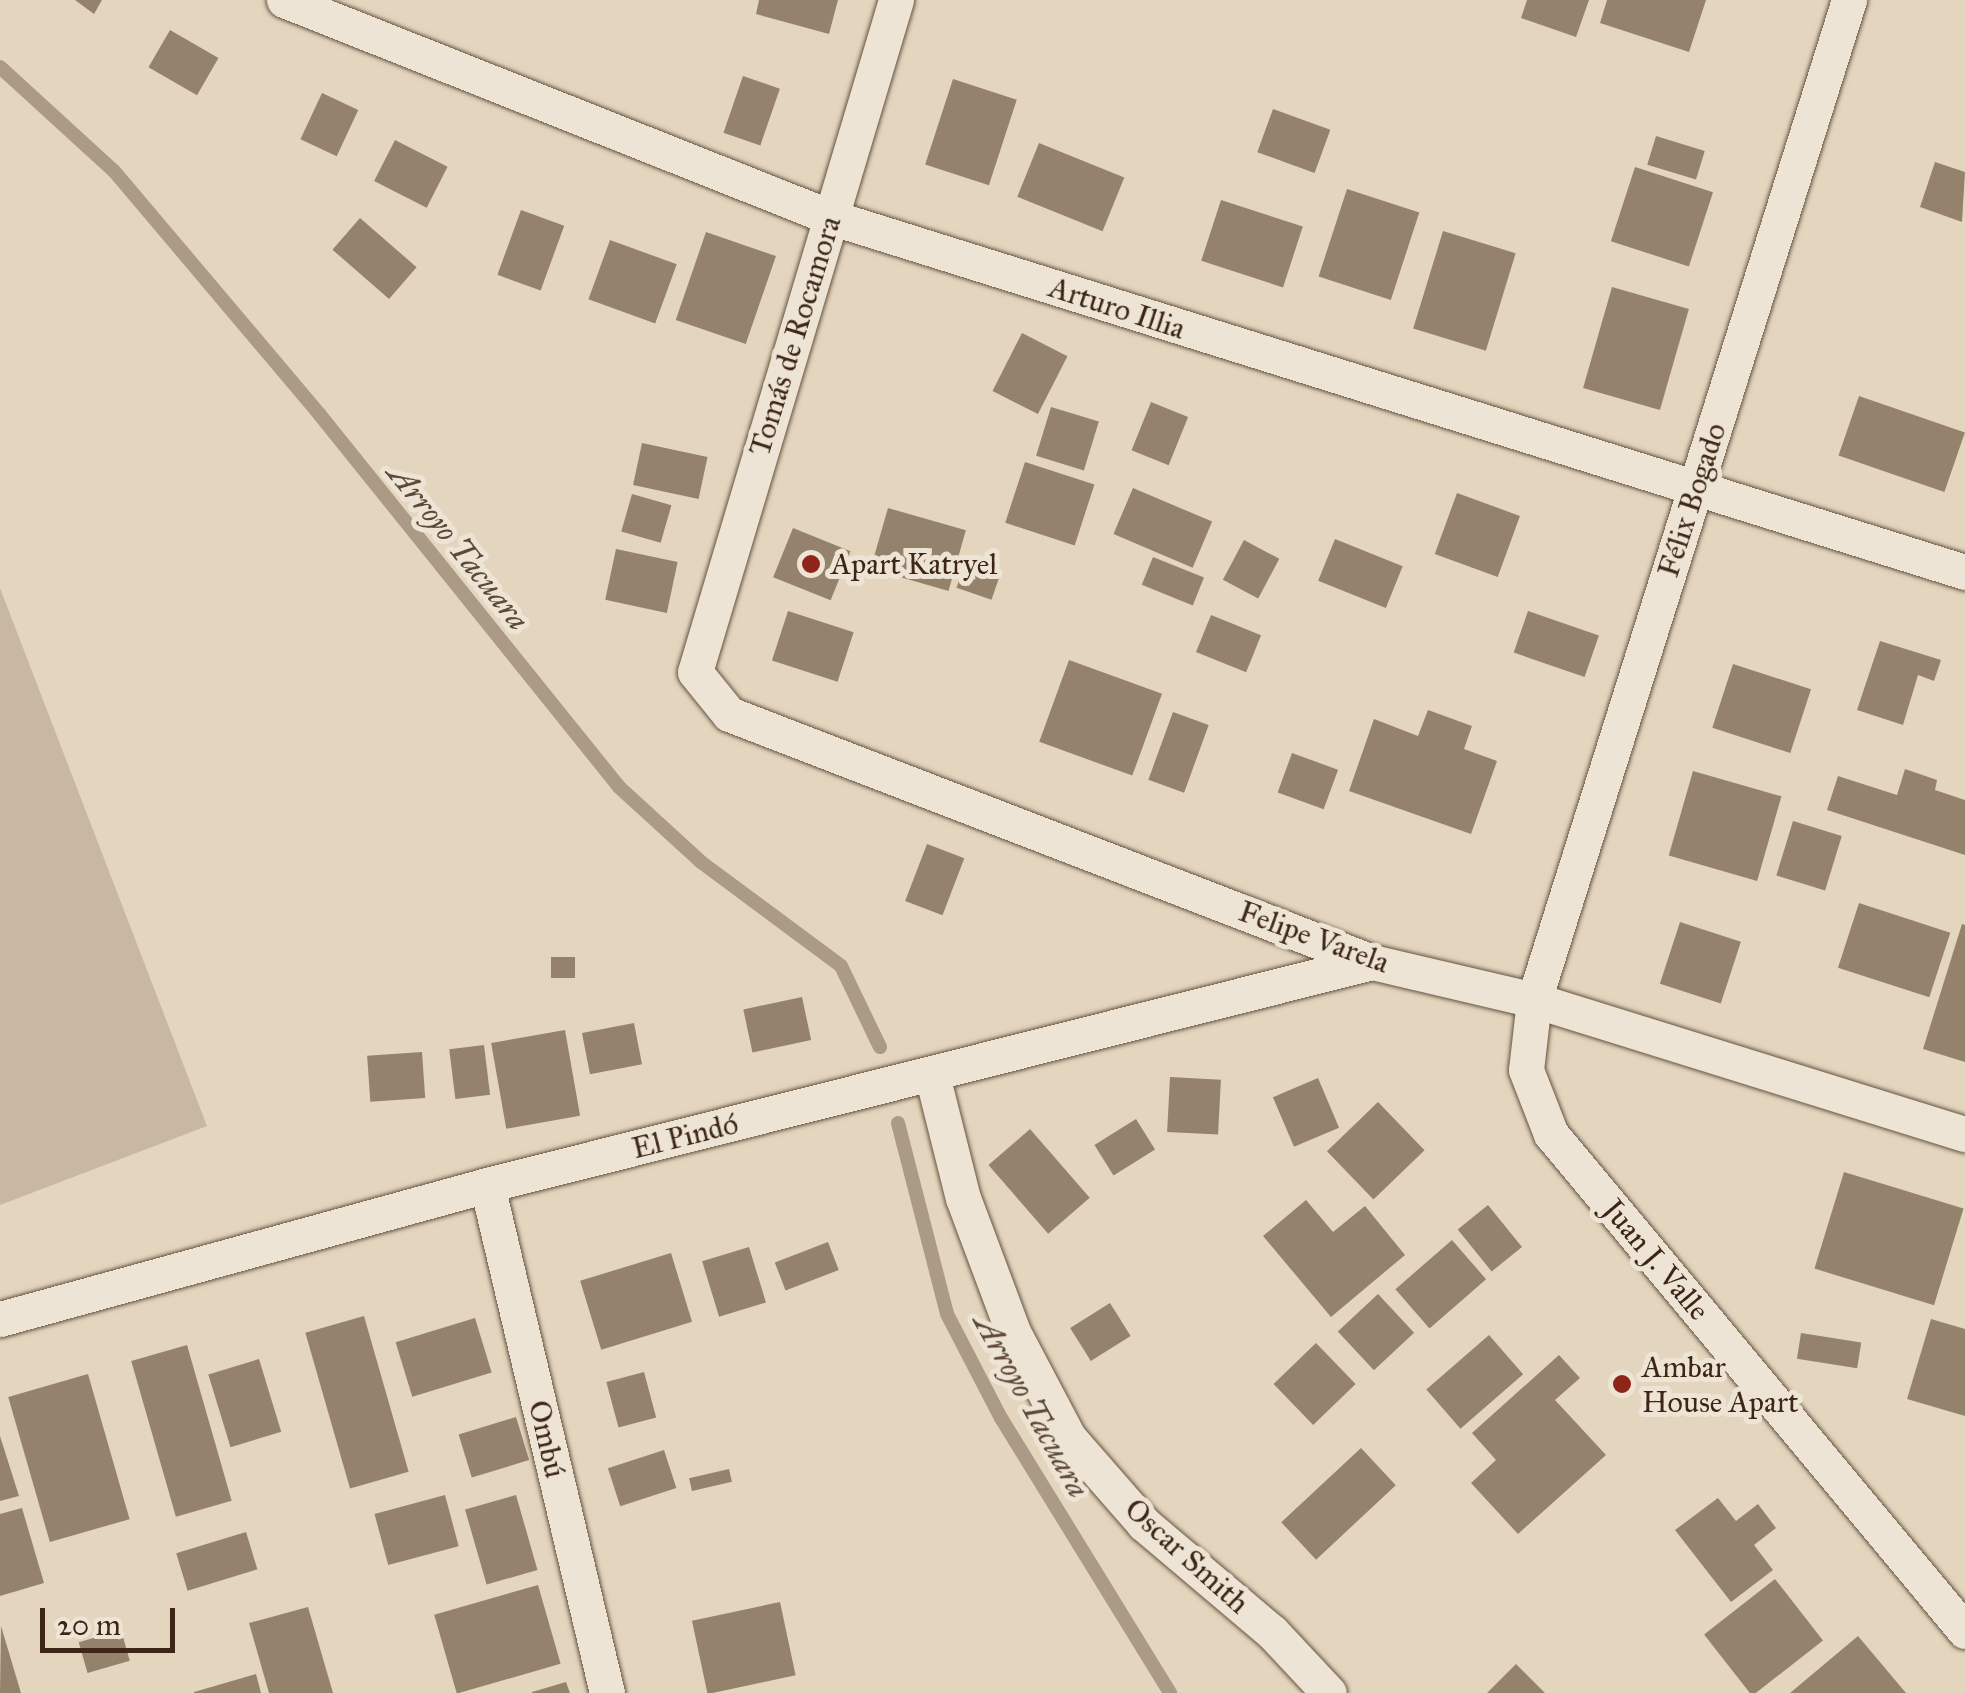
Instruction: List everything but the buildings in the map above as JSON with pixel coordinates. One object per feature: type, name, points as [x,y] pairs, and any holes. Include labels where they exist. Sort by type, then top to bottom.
[{"type":"street","name":"Arturo Illia","points":[[284,0],[830,217],[1965,572]]},
{"type":"street","name":"Tomás de Rocamora","points":[[695,672],[896,0]]},
{"type":"street","name":"Félix Bogado","points":[[1534,1000],[1849,0]]},
{"type":"street","name":"Felipe Varela","points":[[695,672],[729,714],[1372,962],[1534,1000],[1965,1134]]},
{"type":"street","name":"El Pindó","points":[[0,1319],[487,1185],[1372,962]]},
{"type":"street","name":"Juan J. Valle","points":[[1534,1000],[1526,1070],[1551,1134],[1965,1631]]},
{"type":"street","name":"Oscar Smith","points":[[932,1075],[963,1198],[1012,1332],[1069,1438],[1144,1524],[1272,1632],[1328,1693]]},
{"type":"street","name":"Ombú","points":[[487,1185],[607,1693]]},
{"type":"shaded area","points":[[0,588],[207,1126],[0,1205]]},
{"type":"waterway","name":"Arroyo Tacuara","points":[[0,67],[114,171],[320,415],[619,787],[701,862],[841,966],[880,1047]]},
{"type":"waterway","name":"Arroyo Tacuara","points":[[898,1123],[947,1314],[1001,1418],[1170,1693]]},
{"type":"place","name":"Apart Katryel","points":[[811,564]]},
{"type":"place","name":"Ambar House Apart","points":[[1622,1384]]}]
